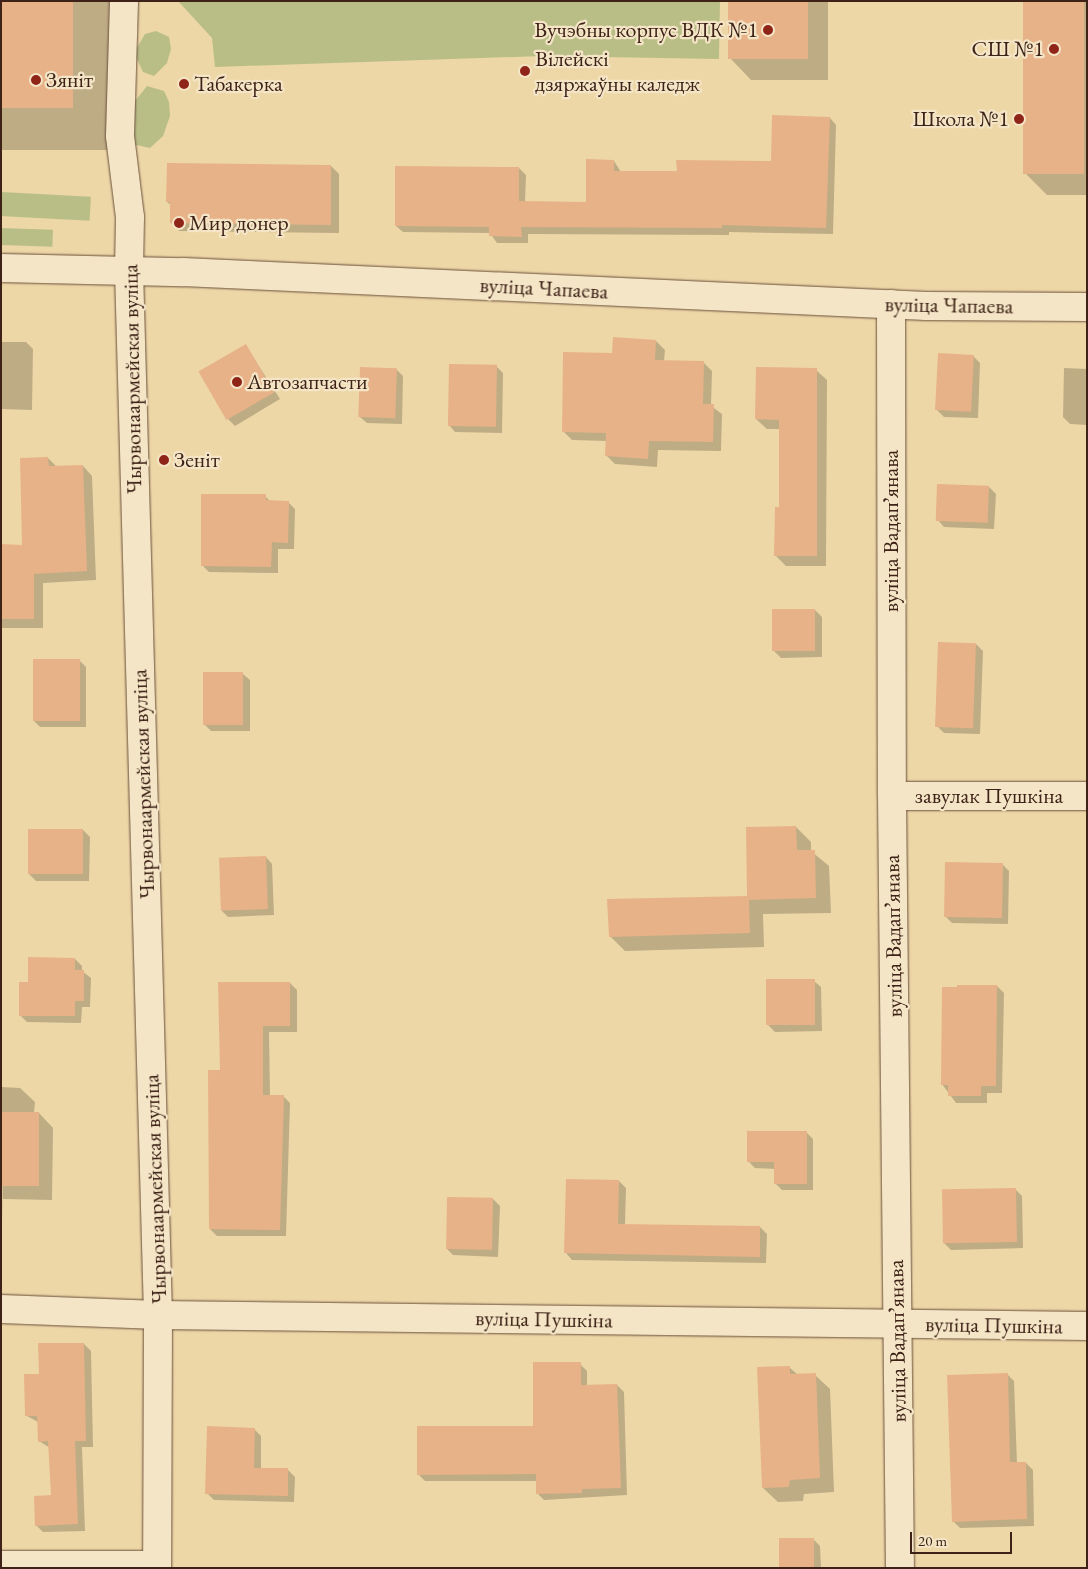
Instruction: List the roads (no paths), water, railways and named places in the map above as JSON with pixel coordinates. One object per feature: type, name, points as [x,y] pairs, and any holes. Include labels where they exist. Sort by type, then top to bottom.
[{"type":"street","name":"Чырвонаармейская вуліца","points":[[124,1],[120,136],[130,217],[129,270],[158,1315],[157,1564]]},
{"type":"street","name":"вуліца Чапаева","points":[[1,268],[129,270],[891,304],[1087,307]]},
{"type":"street","name":"вуліца Вадапʼянава","points":[[891,304],[892,796],[900,1568]]},
{"type":"street","name":"завулак Пушкіна","points":[[892,796],[1087,796]]},
{"type":"street","name":"вуліца Пушкіна","points":[[1,1308],[158,1315],[1087,1326]]},
{"type":"lane","points":[[1,1560],[157,1564]]},
{"type":"place","name":"Вучэбны корпус ВДК №1","points":[[768,30]]},
{"type":"place","name":"СШ №1","points":[[1054,49]]},
{"type":"place","name":"Вілейскі дзяржаўны каледж","points":[[525,71]]},
{"type":"place","name":"Зяніт","points":[[36,80]]},
{"type":"place","name":"Табакерка","points":[[184,84]]},
{"type":"place","name":"Школа №1","points":[[1019,119]]},
{"type":"place","name":"Мир донер","points":[[179,223]]},
{"type":"place","name":"Автозапчасти","points":[[237,382]]},
{"type":"place","name":"Зеніт","points":[[164,460]]}]
